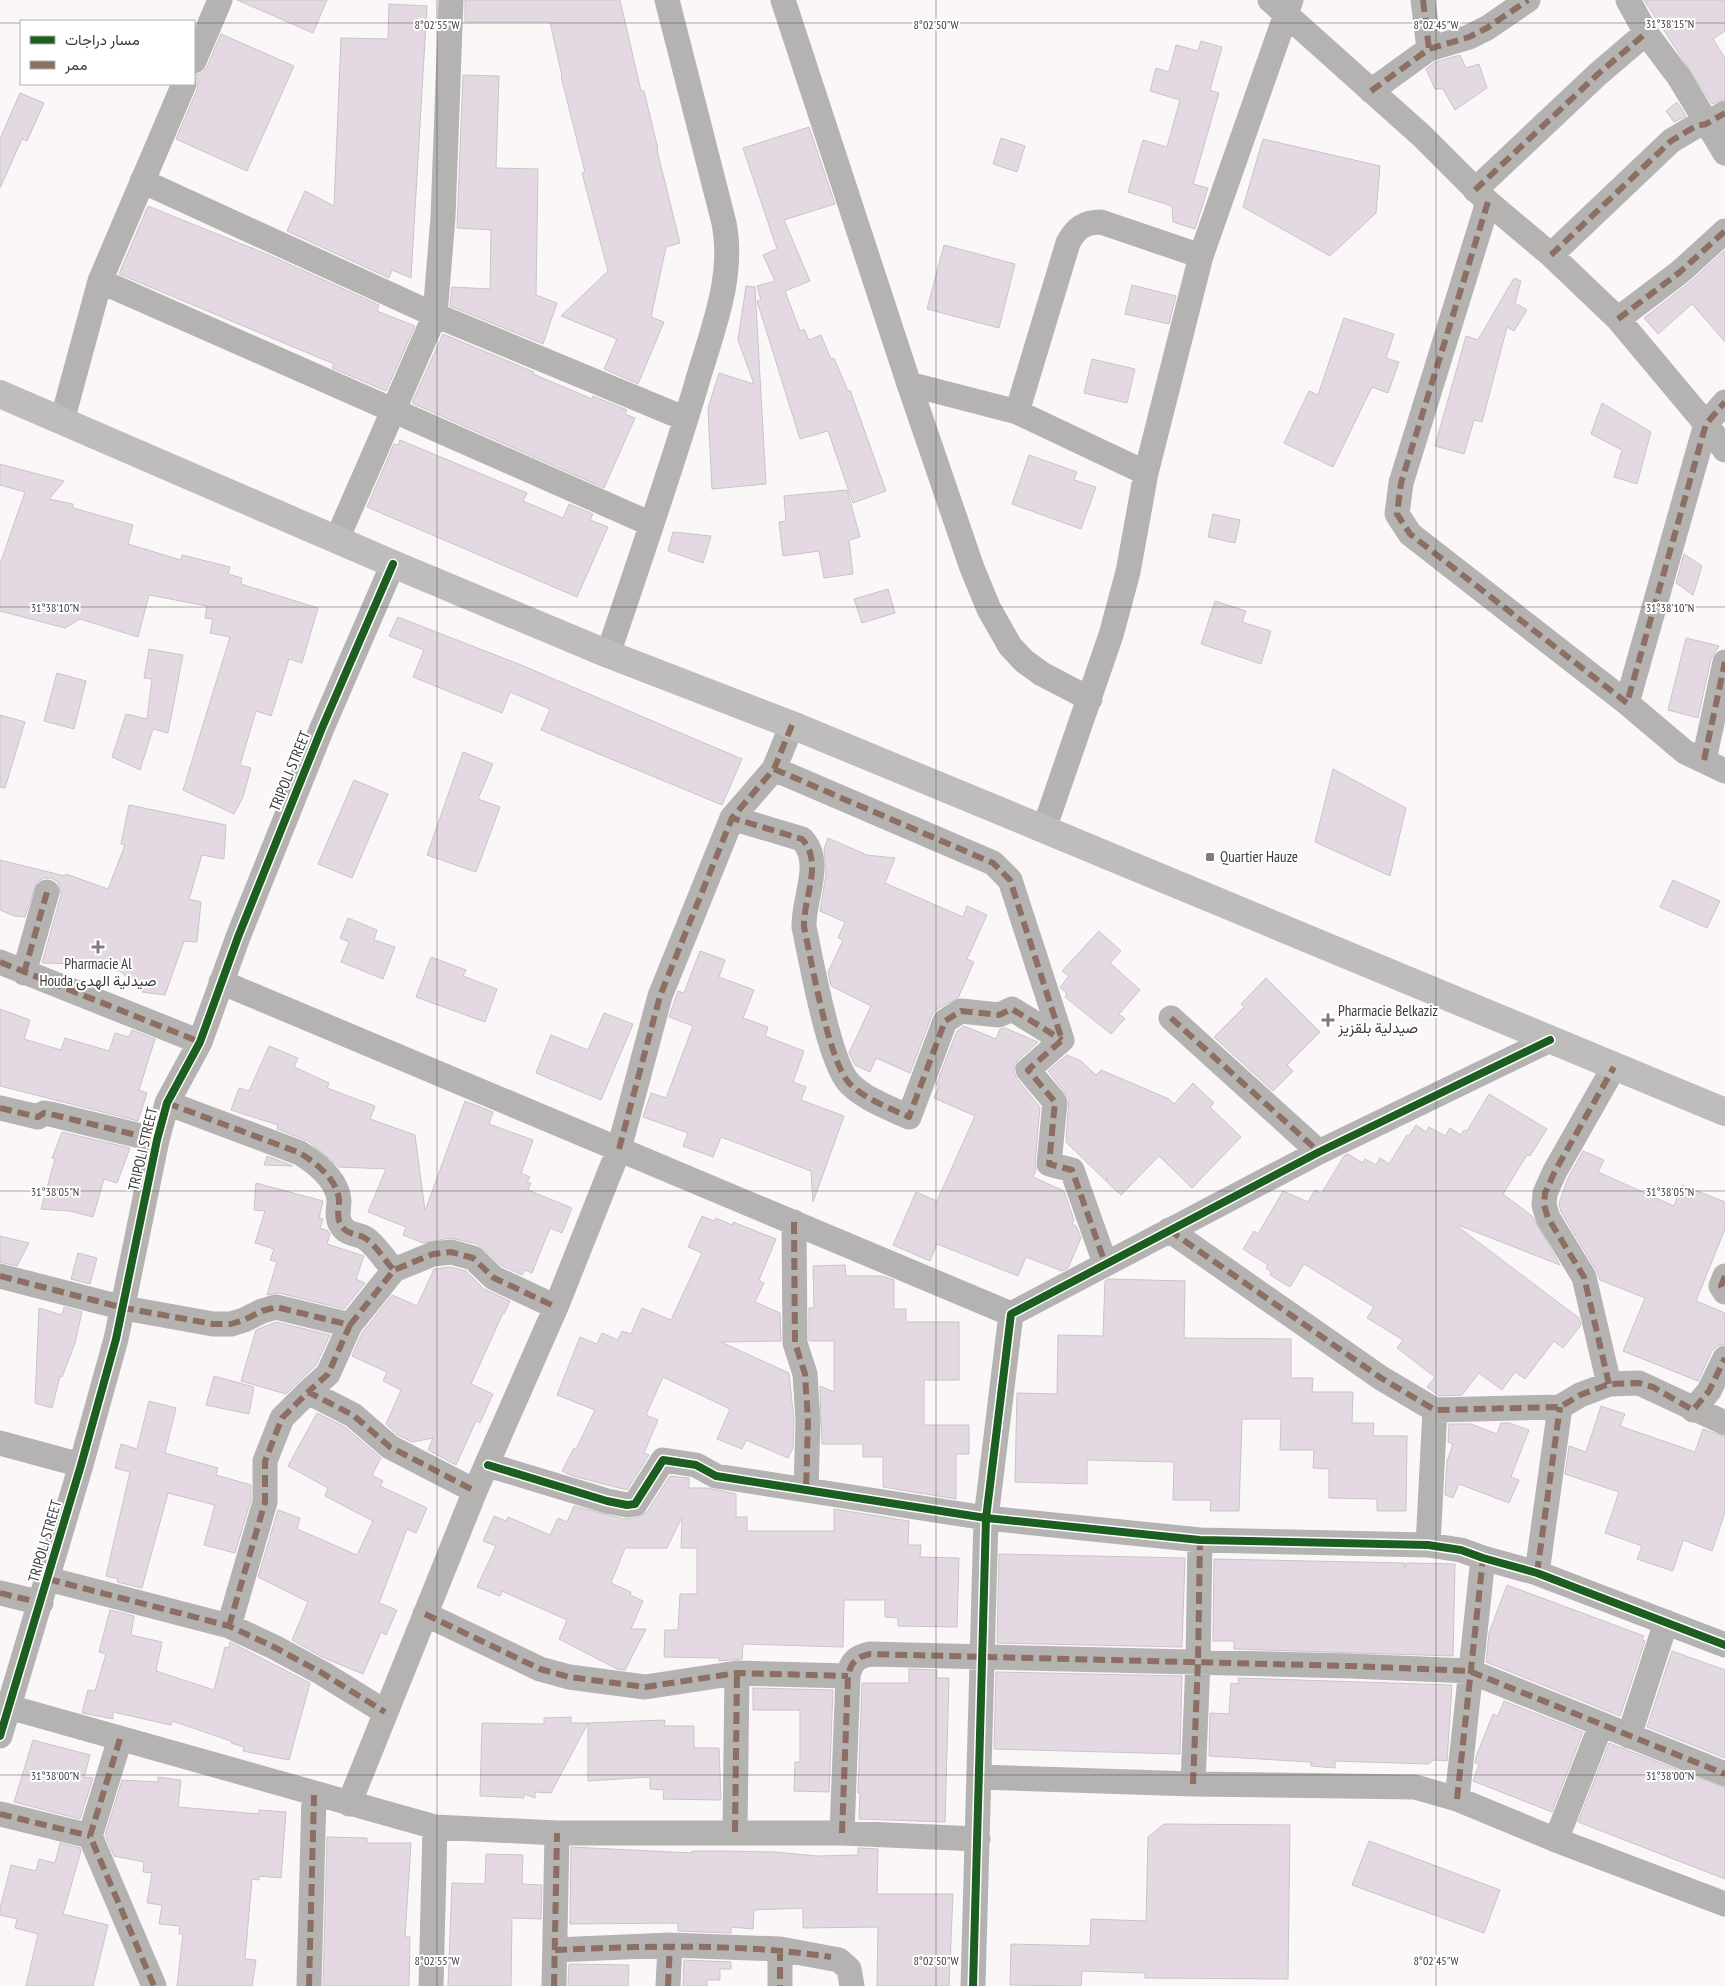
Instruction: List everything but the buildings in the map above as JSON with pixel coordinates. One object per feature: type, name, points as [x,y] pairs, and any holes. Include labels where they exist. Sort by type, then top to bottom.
[{"type":"main road","points":[[0,394],[393,564],[608,654],[792,726],[1044,829],[1725,1112]]},
{"type":"street","points":[[195,59],[220,0]]},
{"type":"street","points":[[337,539],[435,315],[443,217],[451,0]]},
{"type":"street","points":[[608,654],[686,418],[725,281],[728,242],[667,0]]},
{"type":"street","points":[[784,0],[909,384],[972,568],[1000,630],[1010,646],[1042,674],[1090,699]]},
{"type":"street","points":[[1423,0],[1429,48]]},
{"type":"street","points":[[1372,91],[1429,48],[1481,31],[1528,0]]},
{"type":"street","points":[[1628,0],[1646,32],[1679,77],[1716,119],[1725,153]]},
{"type":"street","points":[[1044,829],[1111,636],[1128,572],[1146,473],[1201,256],[1282,5],[1422,136],[1481,196],[1551,255],[1618,319],[1706,424],[1725,450]]},
{"type":"street","points":[[1646,32],[1591,80],[1481,196],[1401,483],[1397,514],[1410,534],[1627,703],[1685,752],[1715,766],[1725,662]]},
{"type":"street","points":[[62,421],[100,281],[184,85]]},
{"type":"street","points":[[1551,255],[1671,141],[1696,126],[1716,119]]},
{"type":"street","points":[[142,181],[435,315],[686,418]]},
{"type":"street","points":[[1018,412],[1068,243],[1074,232],[1082,225],[1090,222],[1101,222],[1201,256]]},
{"type":"street","points":[[1618,319],[1680,272],[1725,231]]},
{"type":"street","points":[[100,281],[651,524]]},
{"type":"street","points":[[909,384],[1018,412],[1146,473]]},
{"type":"street","points":[[1627,703],[1706,424],[1725,402]]},
{"type":"street","name":"TRIPOLI STREET","points":[[0,1736],[48,1579],[124,1308],[157,1140],[167,1104],[200,1042],[221,982],[318,737],[393,564]]},
{"type":"street","points":[[349,1804],[475,1491],[556,1307],[618,1149],[660,996],[732,818],[774,769],[792,726]]},
{"type":"street","points":[[774,769],[993,863],[1005,873],[1014,890],[1062,1040]]},
{"type":"street","points":[[732,818],[802,839],[810,847],[813,854],[812,871],[804,916],[804,927],[834,1056],[848,1083],[861,1093],[909,1117],[945,1022],[961,1010],[999,1015],[1012,1009],[1062,1040]]},
{"type":"street","points":[[24,973],[47,892]]},
{"type":"street","points":[[0,962],[200,1042]]},
{"type":"street","points":[[221,982],[1011,1314]]},
{"type":"street","points":[[1171,1018],[1319,1152]]},
{"type":"street","points":[[1062,1040],[1028,1070],[1055,1102],[1049,1164],[1072,1170],[1105,1263]]},
{"type":"street","points":[[1011,1314],[1319,1152],[1550,1040]]},
{"type":"street","points":[[1609,1384],[1584,1277],[1552,1225],[1544,1205],[1545,1193],[1555,1171],[1614,1067]]},
{"type":"street","points":[[167,1104],[300,1153],[313,1162],[333,1184],[339,1198],[337,1218],[344,1229],[354,1236],[364,1238],[394,1270]]},
{"type":"street","points":[[0,1108],[38,1116],[44,1113],[50,1114],[157,1140]]},
{"type":"street","points":[[794,1222],[796,1343],[805,1374],[808,1421],[806,1490]]},
{"type":"street","points":[[1168,1230],[1381,1378],[1435,1410],[1560,1407],[1580,1395],[1609,1384],[1640,1383],[1653,1387],[1693,1410],[1725,1423]]},
{"type":"street","points":[[228,1626],[265,1502],[265,1461],[282,1418],[328,1374],[350,1326],[394,1270],[433,1254],[451,1252],[473,1258],[494,1278],[556,1307]]},
{"type":"street","points":[[0,1276],[124,1308],[213,1324],[231,1324],[276,1307],[350,1326]]},
{"type":"street","points":[[1725,1276],[1722,1286],[1725,1292]]},
{"type":"street","points":[[973,1986],[986,1518],[1011,1314]]},
{"type":"street","points":[[1693,1410],[1708,1391],[1725,1358]]},
{"type":"street","points":[[308,1392],[353,1415],[390,1447],[475,1491]]},
{"type":"street","points":[[1537,1573],[1560,1407]]},
{"type":"street","points":[[1428,1545],[1435,1410]]},
{"type":"street","points":[[0,1443],[81,1465]]},
{"type":"street","points":[[488,1465],[607,1501],[627,1505],[635,1504],[663,1460],[696,1465],[716,1476],[986,1518],[1200,1540],[1428,1545],[1461,1550],[1537,1573],[1725,1645]]},
{"type":"street","points":[[1193,1784],[1200,1540]]},
{"type":"street","points":[[1457,1798],[1469,1671],[1483,1558]]},
{"type":"street","points":[[48,1579],[228,1626],[274,1647],[322,1673],[385,1712]]},
{"type":"street","points":[[0,1593],[41,1603]]},
{"type":"street","points":[[425,1614],[540,1669],[569,1678],[645,1687],[737,1673],[848,1676]]},
{"type":"street","points":[[1629,1736],[1666,1622]]},
{"type":"street","points":[[842,1833],[848,1676],[853,1662],[860,1656],[870,1654],[1469,1671],[1725,1774]]},
{"type":"street","points":[[735,1832],[737,1673]]},
{"type":"street","points":[[9,1707],[314,1795],[435,1827],[557,1833],[842,1833],[978,1839]]},
{"type":"street","points":[[1556,1840],[1601,1725]]},
{"type":"street","points":[[120,1739],[90,1836],[154,1986]]},
{"type":"street","points":[[980,1777],[1193,1784],[1415,1787],[1457,1798],[1556,1840],[1725,1904]]},
{"type":"street","points":[[308,1986],[314,1795]]},
{"type":"street","points":[[0,1814],[90,1836]]},
{"type":"street","points":[[431,1986],[435,1827]]},
{"type":"street","points":[[554,1986],[557,1833]]},
{"type":"street","points":[[555,1950],[670,1945],[780,1950],[839,1960],[849,1969],[852,1986]]},
{"type":"street","points":[[668,1986],[670,1945]]},
{"type":"street","points":[[780,1950],[780,1986]]},
{"type":"marked path","points":[[1423,0],[1429,49]]},
{"type":"marked path","points":[[1371,91],[1429,49],[1469,37],[1487,28],[1528,0]]},
{"type":"marked path","points":[[1475,190],[1598,74],[1646,33]]},
{"type":"marked path","points":[[1551,255],[1671,141],[1696,126],[1706,124],[1725,113]]},
{"type":"marked path","points":[[1488,202],[1401,483],[1397,514],[1410,534],[1627,703],[1706,424],[1725,402]]},
{"type":"marked path","points":[[1618,319],[1680,272],[1725,231]]},
{"type":"marked path","points":[[1704,760],[1725,662]]},
{"type":"marked path","points":[[792,725],[774,769],[732,818],[802,839],[808,848],[812,870],[804,927],[828,1034],[842,1073],[850,1084],[870,1099],[909,1117],[945,1021],[961,1011],[999,1015],[1012,1009],[1062,1040]]},
{"type":"marked path","points":[[774,769],[993,863],[1010,880],[1062,1040],[1028,1070],[1055,1102],[1049,1164],[1072,1170],[1105,1263]]},
{"type":"marked path","points":[[619,1149],[660,996],[732,818]]},
{"type":"marked path","points":[[24,973],[47,892]]},
{"type":"marked path","points":[[0,962],[200,1042]]},
{"type":"marked path","points":[[1171,1018],[1319,1152]]},
{"type":"marked path","points":[[1609,1384],[1584,1277],[1548,1218],[1544,1205],[1545,1193],[1555,1171],[1614,1067]]},
{"type":"marked path","points":[[167,1103],[300,1153],[313,1162],[325,1172],[334,1185],[339,1200],[338,1215],[341,1225],[349,1232],[369,1241],[394,1270]]},
{"type":"marked path","points":[[0,1108],[38,1117],[44,1113],[50,1114],[157,1140]]},
{"type":"marked path","points":[[794,1222],[795,1343],[805,1374],[808,1421],[806,1490]]},
{"type":"marked path","points":[[1169,1230],[1381,1378],[1435,1410],[1560,1407],[1580,1395],[1609,1384],[1639,1383],[1653,1387],[1693,1410],[1709,1391],[1725,1358]]},
{"type":"marked path","points":[[350,1325],[394,1270],[433,1254],[451,1252],[473,1258],[494,1278],[556,1307]]},
{"type":"marked path","points":[[0,1276],[124,1308],[213,1324],[231,1324],[276,1307],[350,1325],[328,1374],[308,1392]]},
{"type":"marked path","points":[[1725,1276],[1721,1286],[1725,1292]]},
{"type":"marked path","points":[[229,1626],[265,1502],[265,1461],[282,1418],[308,1392],[353,1415],[390,1447],[475,1491]]},
{"type":"marked path","points":[[1537,1573],[1560,1407]]},
{"type":"marked path","points":[[1193,1784],[1200,1540]]},
{"type":"marked path","points":[[1457,1799],[1483,1558]]},
{"type":"marked path","points":[[48,1579],[229,1626],[274,1647],[322,1673],[385,1712]]},
{"type":"marked path","points":[[0,1593],[41,1603]]},
{"type":"marked path","points":[[425,1614],[540,1669],[569,1677],[645,1687],[737,1673],[848,1676]]},
{"type":"marked path","points":[[842,1833],[848,1676],[855,1661],[870,1654],[1350,1666],[1469,1671],[1725,1774]]},
{"type":"marked path","points":[[735,1832],[737,1673]]},
{"type":"marked path","points":[[120,1739],[90,1836],[154,1986]]},
{"type":"marked path","points":[[309,1986],[314,1795]]},
{"type":"marked path","points":[[0,1814],[90,1836]]},
{"type":"marked path","points":[[554,1986],[557,1833]]},
{"type":"marked path","points":[[668,1986],[670,1945]]},
{"type":"marked path","points":[[555,1950],[693,1947],[762,1949],[831,1957]]},
{"type":"marked path","points":[[780,1949],[780,1986]]},
{"type":"cycle path","points":[[0,1736],[81,1465],[116,1339],[157,1140],[167,1103],[200,1042],[238,937],[322,728],[393,564]]},
{"type":"cycle path","points":[[973,1986],[986,1518],[1011,1314],[1319,1152],[1550,1040]]},
{"type":"cycle path","points":[[488,1465],[607,1501],[627,1505],[635,1504],[663,1460],[696,1465],[716,1476],[986,1518],[1200,1540],[1428,1545],[1461,1550],[1537,1573],[1725,1645]]},
{"type":"place","name":"Quartier Hauze","points":[[1210,857]]},
{"type":"place","name":"Pharmacie Al Houda صيدلية الهدى","points":[[98,947]]},
{"type":"place","name":"Pharmacie Belkaziz صيدلية بلقزيز","points":[[1328,1020]]}]
